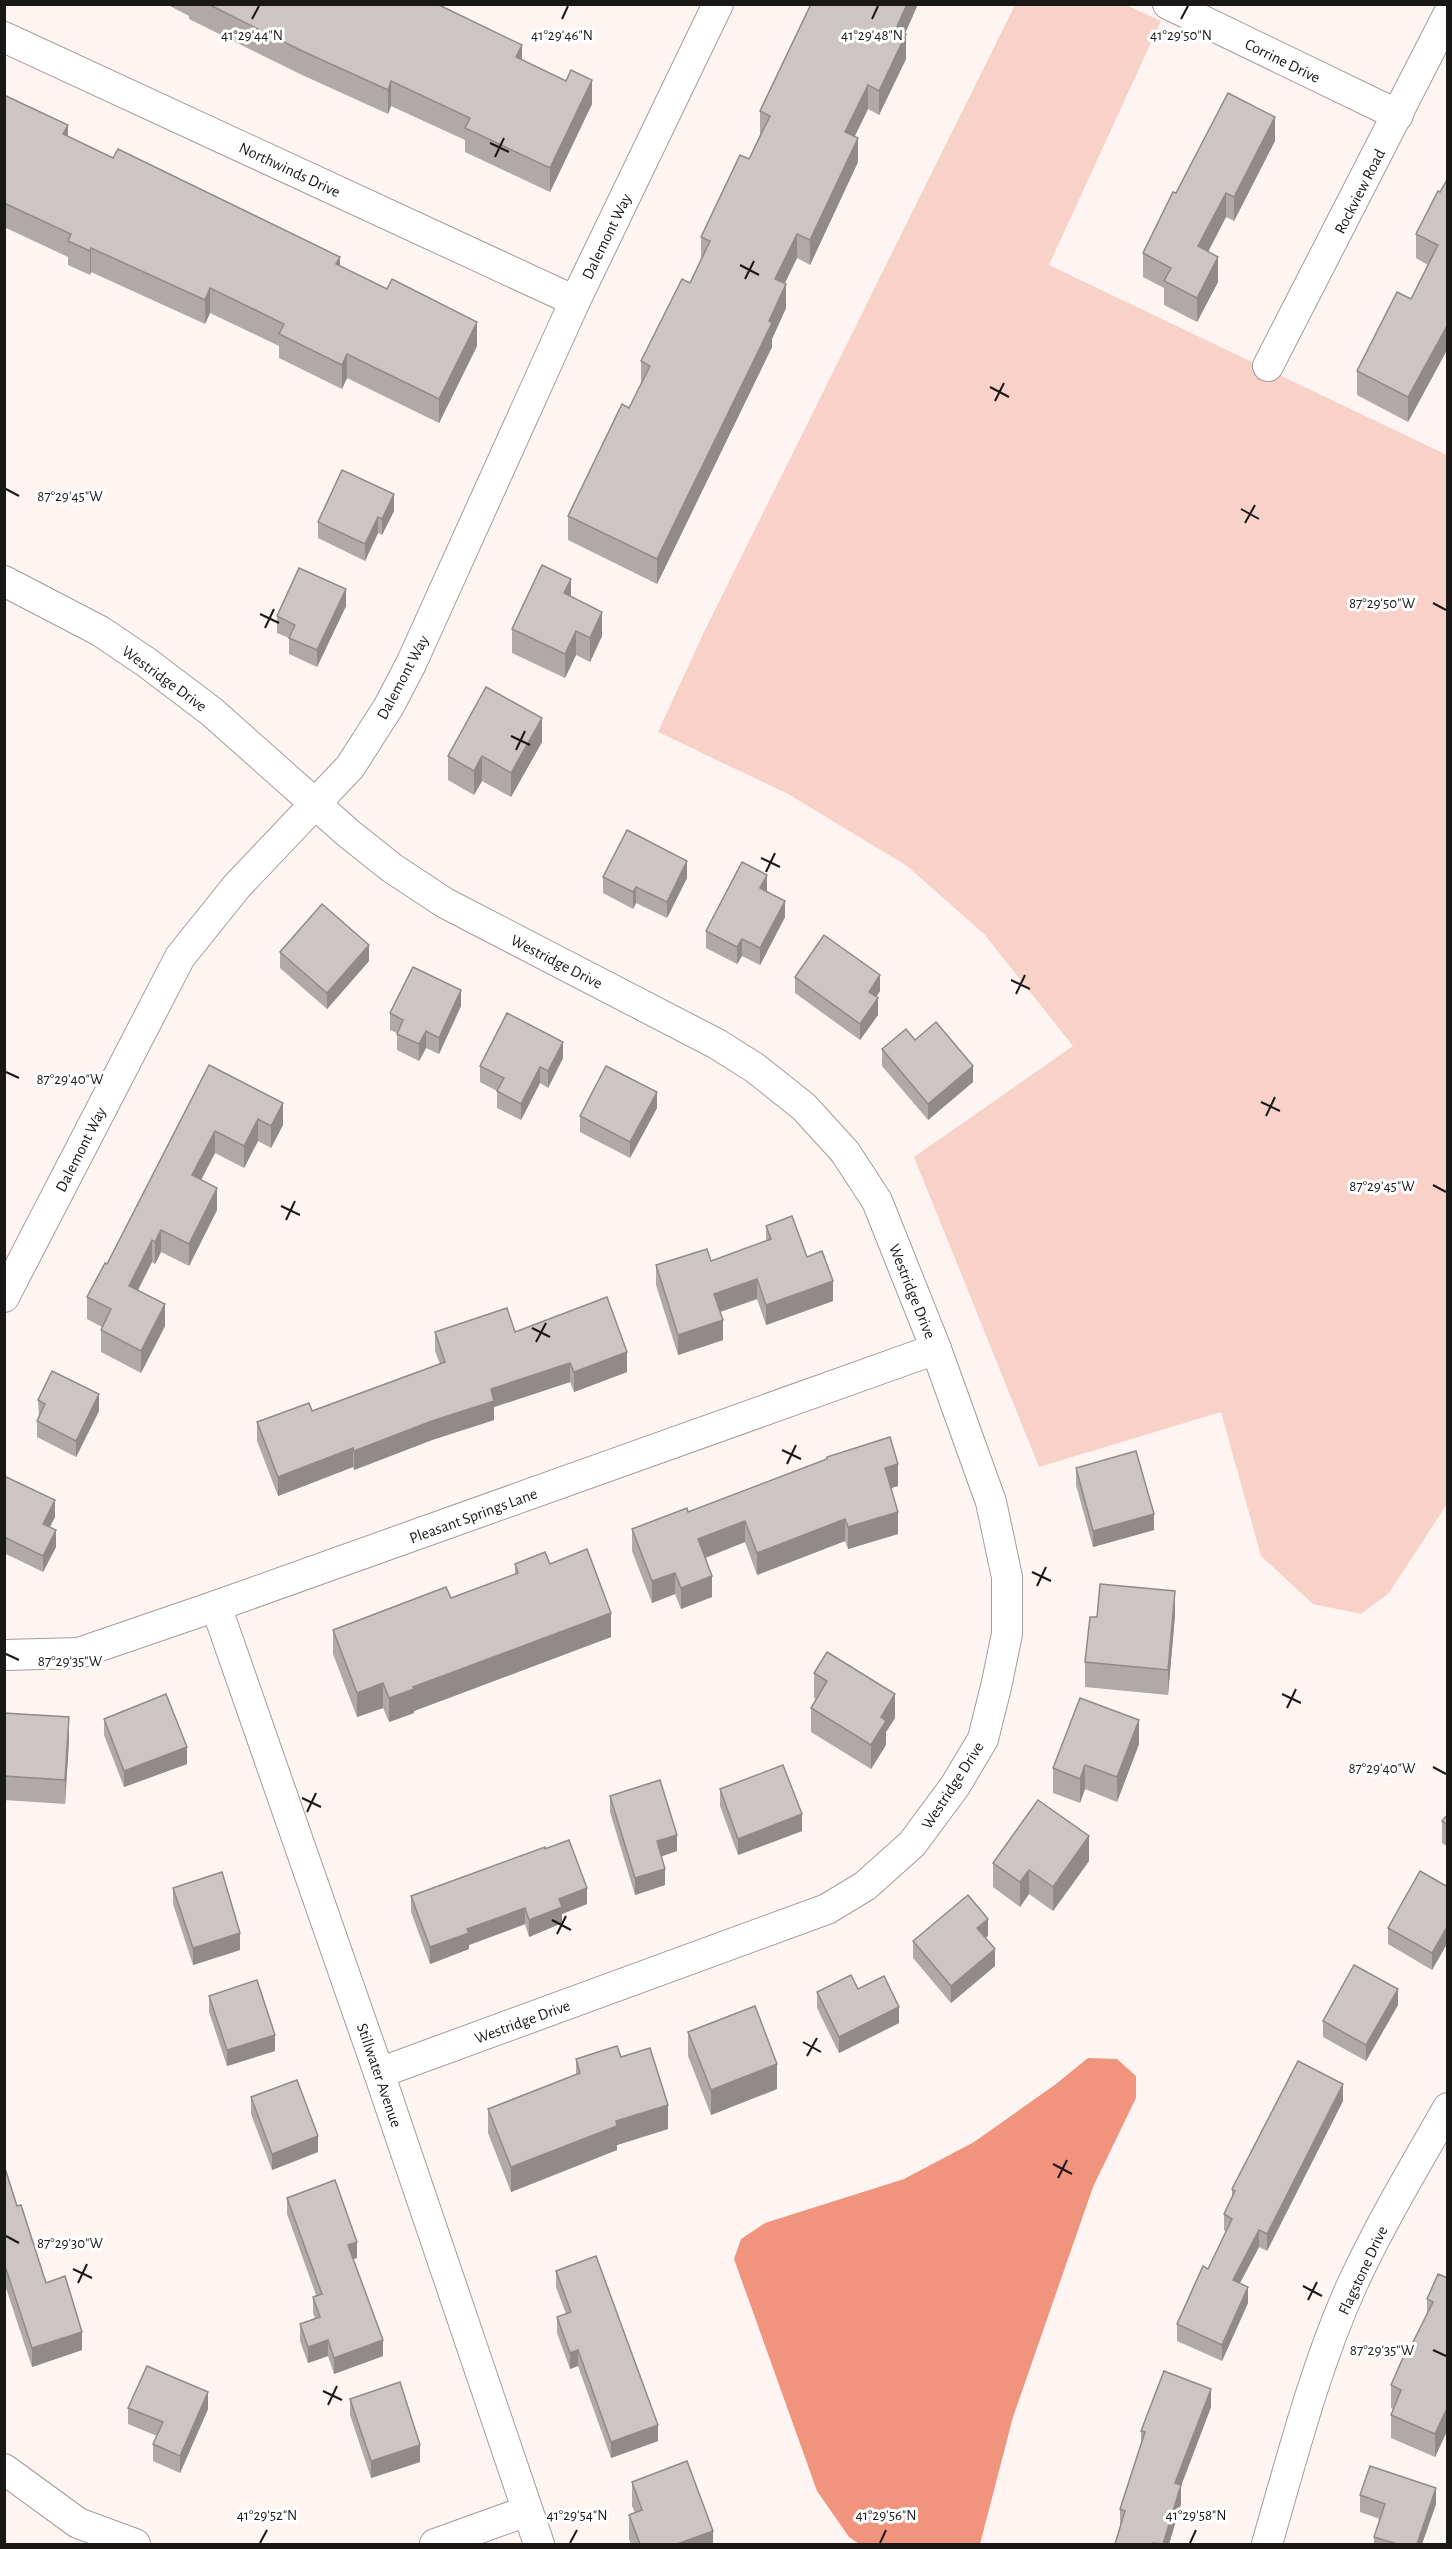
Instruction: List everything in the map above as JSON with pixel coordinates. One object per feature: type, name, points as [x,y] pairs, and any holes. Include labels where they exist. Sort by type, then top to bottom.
[{"type":"street","name":"Dalemont Way","points":[[4,1298],[180,957],[237,886],[350,766],[389,706],[411,664],[575,301],[718,4]]},
{"type":"street","name":"Corrine Drive","points":[[1168,4],[1398,115]]},
{"type":"street","name":"Rockview Road","points":[[1268,366],[1448,15]]},
{"type":"street","name":"Northwinds Drive","points":[[4,37],[575,301]]},
{"type":"street","name":"Westridge Drive","points":[[4,581],[100,632],[146,662],[212,712],[392,868],[445,903],[717,1044],[755,1068],[804,1107],[845,1152],[877,1201],[936,1349],[991,1502],[1007,1577],[1007,1634],[982,1739],[955,1786],[912,1844],[865,1886],[827,1909],[379,2073]]},
{"type":"street","name":"Pleasant Springs Lane","points":[[4,1654],[79,1653],[936,1349]]},
{"type":"street","name":"Stillwater Avenue","points":[[216,1606],[379,2073],[539,2544]]},
{"type":"street","name":"Flagstone Drive","points":[[1267,2544],[1325,2354],[1352,2285],[1385,2219],[1448,2108]]},
{"type":"street","points":[[4,2469],[78,2523],[135,2544]]},
{"type":"street","points":[[435,2544],[527,2511]]},
{"type":"shaded area","points":[[1015,5],[1126,5],[1161,21],[1049,265],[1447,455],[1447,1504],[1389,1593],[1361,1614],[1313,1604],[1261,1556],[1221,1412],[1039,1467],[914,1157],[1073,1046],[984,934],[907,866],[788,794],[658,732],[703,634]]},
{"type":"shaded area","points":[[1088,2058],[1117,2059],[1136,2076],[1136,2098],[1093,2187],[1013,2417],[980,2544],[859,2544],[849,2537],[817,2491],[734,2259],[741,2239],[765,2223],[904,2179],[974,2142],[1056,2084]]},
{"type":"building","points":[[208,4],[437,4],[522,45],[516,57],[566,81],[571,70],[592,80],[550,168],[465,128],[470,118],[391,81],[388,90],[300,50]]},
{"type":"building","points":[[811,4],[907,4],[896,29],[906,34],[879,91],[868,85],[845,132],[858,138],[810,240],[797,234],[775,279],[786,284],[769,321],[772,323],[657,559],[568,516],[622,404],[629,408],[650,366],[641,361],[682,279],[690,283],[710,241],[701,237],[740,155],[749,159],[770,116],[760,111]]},
{"type":"building","points":[[1228,93],[1275,117],[1234,197],[1226,193],[1198,246],[1218,257],[1197,298],[1164,281],[1171,268],[1143,253],[1173,192],[1176,193]]},
{"type":"building","points":[[4,95],[68,125],[63,134],[113,158],[118,149],[340,257],[336,264],[387,289],[392,279],[477,322],[439,399],[347,354],[342,365],[279,334],[284,324],[210,288],[205,300],[91,248],[90,251],[68,241],[71,234],[4,203]]},
{"type":"building","points":[[1448,178],[1448,324],[1408,397],[1357,371],[1397,292],[1411,299],[1438,245],[1416,234],[1438,191],[1440,192]]},
{"type":"building","points":[[342,470],[394,494],[382,519],[378,517],[365,544],[318,522]]},
{"type":"building","points":[[542,565],[571,579],[564,593],[602,612],[590,638],[576,631],[565,654],[512,629]]},
{"type":"building","points":[[299,568],[346,589],[317,650],[289,638],[295,625],[277,616]]},
{"type":"building","points":[[486,687],[542,718],[511,773],[482,756],[474,771],[448,756]]},
{"type":"building","points":[[627,830],[687,861],[667,902],[636,887],[633,892],[603,877]]},
{"type":"building","points":[[742,862],[767,875],[760,888],[785,901],[760,948],[742,939],[737,947],[706,931]]},
{"type":"building","points":[[322,904],[369,945],[327,993],[280,952]]},
{"type":"building","points":[[824,935],[880,975],[869,992],[878,998],[860,1024],[795,977]]},
{"type":"building","points":[[413,967],[461,990],[439,1038],[426,1031],[419,1044],[397,1034],[403,1020],[390,1013]]},
{"type":"building","points":[[507,1013],[563,1042],[548,1071],[540,1067],[521,1104],[497,1091],[504,1078],[480,1066]]},
{"type":"building","points":[[936,1022],[973,1066],[928,1104],[882,1049],[906,1029],[915,1040]]},
{"type":"building","points":[[209,1065],[283,1103],[271,1126],[258,1119],[244,1146],[215,1131],[192,1175],[217,1188],[189,1244],[161,1230],[155,1242],[152,1240],[129,1286],[165,1304],[141,1351],[101,1330],[111,1309],[87,1297],[105,1263],[107,1264]]},
{"type":"building","points":[[606,1066],[657,1092],[630,1142],[580,1116]]},
{"type":"building","points":[[792,1216],[807,1257],[822,1251],[833,1281],[766,1305],[757,1279],[714,1294],[723,1320],[678,1335],[656,1265],[707,1249],[711,1261],[771,1239],[766,1226]]},
{"type":"building","points":[[607,1297],[627,1352],[574,1372],[570,1363],[491,1389],[494,1401],[432,1421],[354,1451],[353,1448],[278,1477],[257,1422],[309,1403],[312,1411],[445,1362],[435,1332],[507,1308],[515,1332]]},
{"type":"building","points":[[52,1371],[99,1394],[76,1441],[37,1421],[45,1404],[38,1400]]},
{"type":"building","points":[[890,1437],[898,1464],[885,1468],[898,1512],[848,1527],[845,1519],[757,1553],[745,1521],[698,1539],[712,1576],[681,1588],[675,1573],[652,1581],[632,1529],[687,1508],[688,1512],[827,1459],[827,1457]]},
{"type":"building","points":[[1136,1451],[1154,1514],[1093,1531],[1076,1468]]},
{"type":"building","points":[[4,1476],[55,1500],[43,1524],[56,1530],[43,1556],[4,1537]]},
{"type":"building","points":[[587,1549],[611,1613],[389,1698],[383,1683],[357,1693],[333,1630],[446,1587],[451,1598],[518,1573],[515,1564],[545,1552],[550,1564]]},
{"type":"building","points":[[1100,1584],[1175,1591],[1168,1670],[1085,1662],[1090,1617],[1097,1617]]},
{"type":"building","points":[[827,1652],[895,1694],[881,1717],[886,1721],[871,1745],[811,1708],[827,1681],[814,1673]]},
{"type":"building","points":[[166,1694],[187,1747],[124,1771],[104,1719]]},
{"type":"building","points":[[1080,1698],[1139,1720],[1117,1777],[1085,1765],[1080,1779],[1053,1768]]},
{"type":"building","points":[[4,1713],[69,1717],[65,1780],[4,1776]]},
{"type":"building","points":[[783,1765],[802,1814],[738,1839],[720,1789]]},
{"type":"building","points":[[660,1780],[677,1835],[657,1841],[665,1869],[635,1878],[610,1796]]},
{"type":"building","points":[[1038,1800],[1089,1836],[1053,1887],[1029,1870],[1020,1882],[993,1863]]},
{"type":"building","points":[[1448,1814],[1448,1825],[1442,1821]]},
{"type":"building","points":[[569,1840],[587,1888],[559,1899],[562,1907],[529,1920],[525,1908],[467,1929],[469,1933],[430,1947],[411,1896]]},
{"type":"building","points":[[1420,1871],[1448,1887],[1448,1925],[1432,1953],[1388,1928]]},
{"type":"building","points":[[222,1872],[240,1933],[193,1948],[173,1888]]},
{"type":"building","points":[[968,1895],[988,1919],[977,1928],[995,1949],[951,1986],[913,1941]]},
{"type":"building","points":[[1354,1965],[1398,1989],[1366,2045],[1323,2021]]},
{"type":"building","points":[[851,1975],[858,1989],[884,1976],[899,2007],[839,2037],[817,1992]]},
{"type":"building","points":[[257,1980],[275,2035],[227,2050],[209,1996]]},
{"type":"building","points":[[755,2006],[777,2064],[711,2090],[688,2032]]},
{"type":"building","points":[[617,2046],[621,2057],[650,2048],[668,2105],[616,2121],[617,2126],[511,2167],[488,2109],[580,2073],[576,2059]]},
{"type":"building","points":[[1298,2061],[1343,2084],[1267,2234],[1259,2230],[1233,2280],[1248,2287],[1222,2345],[1177,2324],[1203,2266],[1208,2269],[1232,2219],[1224,2214],[1235,2191],[1232,2189]]},
{"type":"building","points":[[297,2080],[318,2136],[272,2154],[251,2097]]},
{"type":"building","points":[[4,2165],[17,2206],[21,2205],[46,2283],[65,2276],[82,2332],[32,2348],[4,2263]]},
{"type":"building","points":[[335,2180],[357,2242],[348,2245],[383,2340],[334,2358],[328,2340],[308,2347],[300,2324],[320,2317],[313,2297],[322,2294],[287,2198]]},
{"type":"building","points":[[596,2256],[658,2425],[611,2442],[578,2350],[570,2353],[557,2317],[571,2312],[556,2271]]},
{"type":"building","points":[[1438,2274],[1448,2278],[1448,2406],[1435,2434],[1391,2415],[1401,2390],[1391,2385],[1406,2351],[1408,2352],[1433,2302],[1427,2299]]},
{"type":"building","points":[[147,2366],[208,2392],[180,2456],[153,2444],[163,2422],[128,2408]]},
{"type":"building","points":[[1164,2371],[1211,2389],[1175,2483],[1181,2485],[1163,2544],[1115,2544],[1125,2511],[1120,2509],[1145,2432],[1141,2431]]},
{"type":"building","points":[[400,2382],[420,2445],[371,2461],[350,2399]]},
{"type":"building","points":[[687,2461],[713,2531],[677,2544],[640,2544],[629,2515],[642,2510],[632,2482]]},
{"type":"building","points":[[1370,2466],[1436,2488],[1417,2544],[1397,2544],[1374,2537],[1385,2504],[1360,2495]]}]
